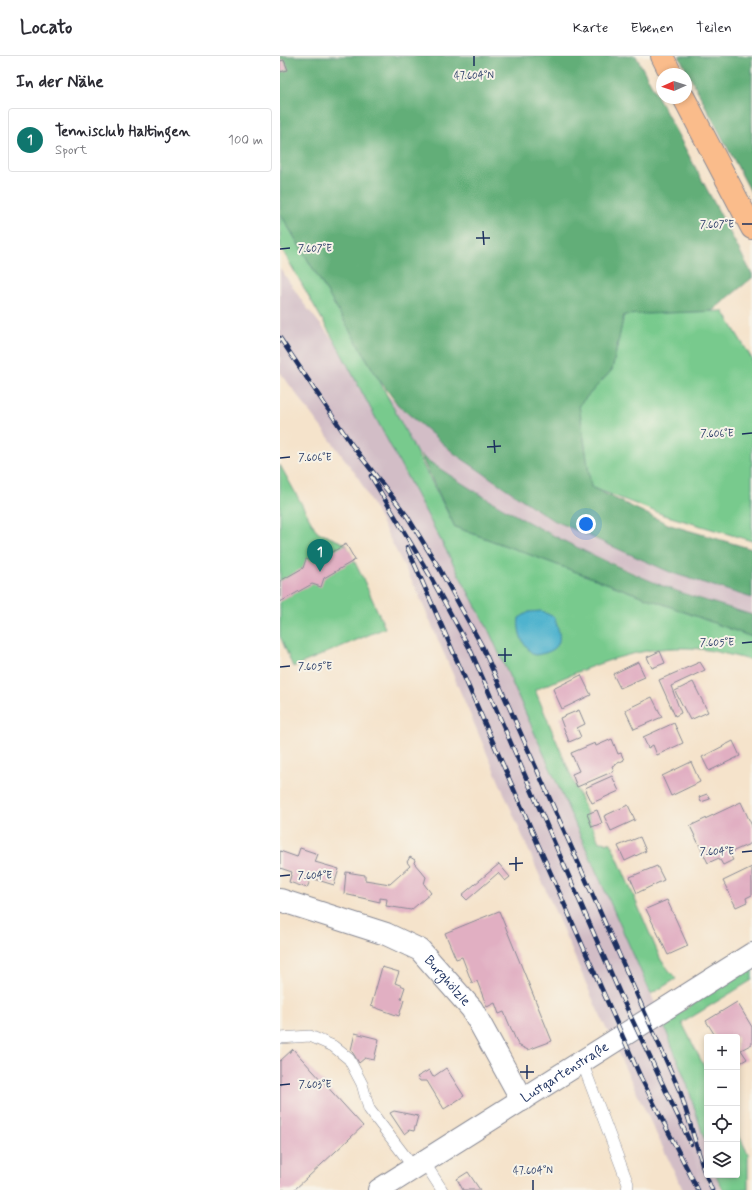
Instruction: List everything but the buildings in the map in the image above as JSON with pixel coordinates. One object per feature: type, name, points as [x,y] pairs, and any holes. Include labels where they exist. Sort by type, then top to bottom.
[{"type":"main road","points":[[662,56],[668,68]]},
{"type":"main road","points":[[687,104],[752,228]]},
{"type":"street","name":"Burghölzle","points":[[280,900],[386,934],[420,950],[472,1009],[522,1100]]},
{"type":"street","name":"Lustgartenstraße","points":[[379,1190],[752,954]]},
{"type":"lane","points":[[280,1038],[310,1036],[333,1046],[349,1059],[362,1084],[369,1109],[442,1190]]},
{"type":"lane","points":[[582,1062],[628,1184],[627,1190]]},
{"type":"shaded area","points":[[280,268],[304,304],[345,355],[398,405],[455,454],[551,519],[672,573],[752,598],[752,615],[663,586],[545,533],[444,473],[401,442],[489,631],[651,994],[687,1084],[704,1138],[704,1178],[717,1178],[721,1190],[683,1190],[597,1009],[417,591],[358,477],[280,372]]},
{"type":"green space","points":[[280,56],[636,56],[656,94],[656,104],[662,104],[752,274],[752,278],[712,311],[624,315],[612,370],[579,405],[591,487],[670,525],[752,549],[752,598],[672,573],[551,519],[455,454],[398,405],[378,378],[280,213]]},
{"type":"green space","points":[[679,56],[752,56],[752,194],[692,81],[692,68],[685,68]]},
{"type":"green space","points":[[280,213],[378,378],[455,527],[752,637],[752,660],[694,648],[666,648],[627,655],[589,667],[535,690],[599,842],[611,843],[661,960],[676,979],[651,994],[489,631],[339,349],[280,246]]},
{"type":"green space","points":[[723,311],[752,359],[752,541],[664,515],[591,487],[579,405],[612,370],[624,314]]},
{"type":"green space","points":[[420,455],[507,511],[600,558],[663,586],[752,615],[752,637],[455,527]]},
{"type":"green space","points":[[280,465],[317,532],[346,544],[385,628],[293,667],[280,636]]},
{"type":"green space","points":[[752,967],[752,980],[682,1023],[704,1066],[704,1138],[687,1084],[663,1023]]},
{"type":"green space","points":[[740,1137],[748,1154],[748,1190],[723,1190],[717,1178],[740,1178]]},
{"type":"water","points":[[541,611],[554,617],[559,632],[559,638],[556,647],[551,651],[535,655],[524,644],[519,629],[519,618],[529,612]]},
{"type":"railway","points":[[280,338],[352,445],[407,516],[439,568],[482,646],[681,1094],[704,1170]]},
{"type":"railway","points":[[371,476],[429,574],[470,649],[621,996],[691,1144]]},
{"type":"railway","points":[[407,547],[641,1078],[698,1190]]},
{"type":"railway","points":[[702,1166],[712,1190]]},
{"type":"place","name":"Tennisclub Haltingen","points":[[320,572]]}]
